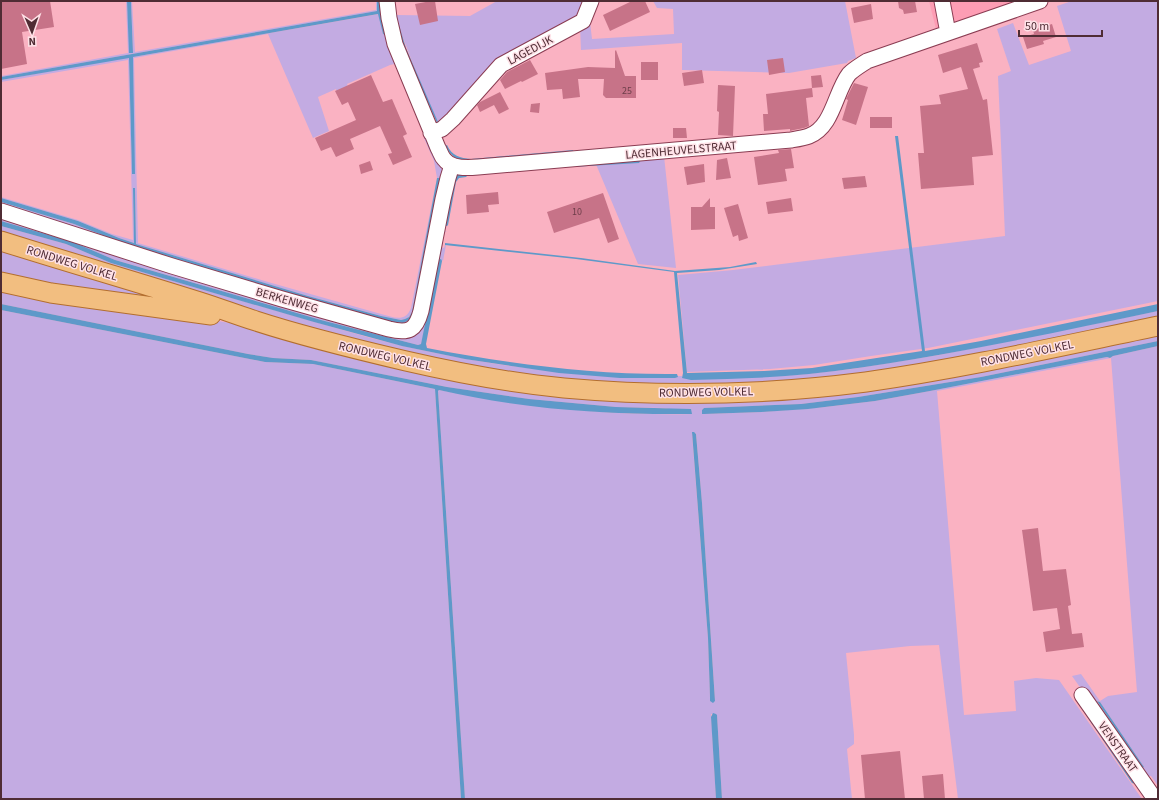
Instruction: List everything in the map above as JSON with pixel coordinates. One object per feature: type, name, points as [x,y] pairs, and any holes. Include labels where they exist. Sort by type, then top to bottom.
[{"type":"main road","name":"RONDWEG VOLKEL","points":[[1,241],[201,302],[256,322],[349,348],[442,369],[503,380],[562,388],[638,393],[723,394],[867,382],[974,364],[1158,326]]},
{"type":"main road","name":"RONDWEG VOLKEL","points":[[1,282],[50,293],[256,322]]},
{"type":"street","points":[[387,1],[395,44],[431,133],[445,160],[452,165]]},
{"type":"street","name":"LAGEDIJK","points":[[431,133],[442,129],[453,119],[501,65],[583,21],[591,1]]},
{"type":"street","points":[[942,1],[948,32]]},
{"type":"street","name":"LAGENHEUVELSTRAAT","points":[[452,165],[462,168],[478,167],[810,136],[818,131],[824,124],[841,88],[849,75],[866,61],[1040,1]]},
{"type":"street","name":"BERKENWEG","points":[[1,211],[172,266],[282,299],[389,329],[403,331],[410,329],[418,323],[443,199],[452,165]]},
{"type":"street","name":"VENSTRAAT","points":[[1082,695],[1155,799]]},
{"type":"shaded area","points":[[126,1],[130,53],[133,53],[131,1],[135,52],[376,10],[376,1],[378,1],[377,11],[1,77],[128,53]]},
{"type":"shaded area","points":[[378,1],[383,1],[399,63],[390,65],[347,84],[348,87],[337,92],[336,89],[318,97],[329,131],[313,138],[268,34],[134,58],[138,243],[268,282],[399,318],[406,316],[411,308],[437,178],[412,312],[409,317],[401,320],[381,316],[308,296],[136,244],[135,188],[133,188],[134,243],[78,221],[1,198],[78,220],[112,234],[133,240],[128,60],[1,82],[1,80],[129,57],[132,173],[134,174],[133,57],[379,14],[383,34],[385,35],[380,4]]},
{"type":"shaded area","points":[[497,1],[591,1],[585,16],[492,67],[439,125],[426,98],[396,15],[470,16]]},
{"type":"shaded area","points":[[653,1],[845,1],[856,58],[848,61],[847,63],[789,73],[682,70],[682,43],[581,50],[580,26],[590,22],[592,39],[674,34],[673,9],[657,8]]},
{"type":"shaded area","points":[[929,1],[1021,1],[936,29]]},
{"type":"shaded area","points":[[1072,1],[1158,1],[1158,301],[928,348],[814,365],[770,369],[687,372],[678,275],[733,270],[1005,236],[998,76],[1011,71],[997,29],[1013,23],[1029,65],[1071,51],[1057,6]]},
{"type":"shaded area","points":[[429,136],[441,165],[444,183],[418,316],[413,324],[406,328],[389,327],[282,297],[1,209],[1,202],[74,224],[120,242],[358,314],[400,323],[409,320],[414,315],[429,239],[439,178],[437,178],[434,161],[424,138]]},
{"type":"shaded area","points":[[664,156],[676,268],[638,264],[595,162]]},
{"type":"shaded area","points":[[1,214],[412,335],[440,231],[447,231],[444,232],[441,247],[444,248],[446,245],[443,261],[442,260],[421,344],[418,345],[321,320],[115,260],[73,242],[1,221]]},
{"type":"shaded area","points":[[1,226],[66,244],[111,263],[367,337],[481,361],[558,372],[675,378],[678,376],[682,376],[682,378],[807,374],[852,369],[939,355],[1158,311],[1158,319],[860,376],[714,387],[535,378],[391,352],[1,239]]},
{"type":"shaded area","points":[[1,247],[170,297],[168,305],[1,278]]},
{"type":"shaded area","points":[[1,285],[230,323],[255,328],[316,345],[695,400],[1158,332],[1158,341],[981,377],[858,397],[801,404],[704,408],[702,410],[704,414],[762,412],[875,401],[1107,357],[1110,358],[1113,356],[1158,346],[1158,786],[1151,776],[1149,777],[1158,797],[1072,676],[1081,674],[1100,701],[1108,696],[1137,692],[1111,358],[937,391],[964,715],[1016,711],[1014,681],[1036,678],[1059,680],[1142,799],[958,799],[939,645],[910,646],[846,653],[854,735],[854,744],[847,749],[852,799],[722,799],[717,715],[711,714],[716,799],[465,799],[438,391],[502,401],[596,412],[692,414],[665,408],[616,407],[529,399],[447,387],[311,360],[273,358],[248,354],[1,304]],"holes":[[[696,433],[702,503],[714,702],[710,701],[708,638],[692,434]],[[1097,701],[1100,702],[1144,767],[1141,766]]]},
{"type":"shaded area","points":[[1,310],[265,362],[313,364],[435,389],[461,799],[1,799]]},
{"type":"water","points":[[127,1],[131,1],[133,53],[129,53]]},
{"type":"water","points":[[378,1],[380,4],[385,35],[383,34],[378,14],[133,57],[135,174],[132,174],[129,58],[1,80],[1,77],[377,11]]},
{"type":"water","points":[[397,24],[399,25],[406,48],[438,122],[437,123],[402,42]]},
{"type":"water","points":[[895,136],[898,136],[925,351],[981,341],[1158,304],[1158,311],[984,347],[853,369],[780,376],[691,380],[682,378],[683,373],[674,272],[576,259],[445,245],[445,243],[581,258],[675,271],[730,267],[756,262],[757,264],[719,270],[677,273],[687,373],[812,368],[922,351]]},
{"type":"water","points":[[447,145],[451,152],[457,156],[471,159],[573,150],[574,153],[471,162],[459,159],[450,154],[445,146]]},
{"type":"water","points":[[641,160],[639,163],[572,167],[573,166]]},
{"type":"water","points":[[465,174],[467,176],[459,178],[456,182],[448,225],[445,226],[454,180],[457,175]]},
{"type":"water","points":[[437,178],[440,180],[414,315],[403,323],[378,319],[289,294],[120,242],[74,224],[1,202],[1,198],[78,221],[134,243],[133,188],[135,188],[136,244],[308,296],[401,320],[409,317],[412,312]]},
{"type":"water","points":[[1,221],[73,242],[115,260],[321,320],[418,345],[421,344],[438,260],[441,259],[442,261],[426,344],[427,348],[520,364],[614,373],[677,374],[678,377],[620,378],[559,373],[465,359],[402,346],[111,263],[66,244],[1,226]]},
{"type":"water","points":[[1,304],[248,354],[273,358],[311,360],[447,387],[529,399],[616,407],[691,409],[692,414],[565,410],[501,402],[438,391],[465,799],[461,799],[435,389],[313,364],[265,362],[1,310]]},
{"type":"water","points":[[1158,341],[1158,346],[1113,356],[1110,358],[1107,357],[875,401],[808,409],[702,414],[702,410],[704,408],[801,404],[858,397],[981,377]]},
{"type":"water","points":[[692,432],[696,434],[702,503],[715,701],[713,703],[710,701],[708,638]]},
{"type":"water","points":[[1078,700],[1136,783],[1135,784],[1132,783],[1077,702]]},
{"type":"water","points":[[1097,701],[1100,702],[1144,767],[1142,768]]},
{"type":"water","points":[[713,713],[717,715],[722,799],[716,799],[711,717]]},
{"type":"building","points":[[1,1],[50,1],[54,27],[22,32],[27,64],[1,69]]},
{"type":"building","points":[[435,1],[438,21],[420,25],[415,4]]},
{"type":"building","points":[[632,1],[645,1],[650,12],[610,31],[603,15]]},
{"type":"building","points":[[898,1],[915,1],[917,12],[904,14],[903,10],[899,8]]},
{"type":"building","points":[[871,4],[873,19],[854,23],[851,8]]},
{"type":"building","points":[[1052,24],[1056,37],[1043,41],[1044,44],[1027,49],[1023,37],[1034,34],[1033,30]]},
{"type":"building","points":[[977,43],[983,62],[979,63],[980,67],[973,69],[983,100],[987,99],[993,155],[972,157],[974,185],[921,189],[918,153],[924,153],[920,106],[941,104],[939,95],[968,89],[961,67],[943,73],[938,55]]},
{"type":"building","points":[[616,50],[625,76],[636,76],[636,98],[606,98],[603,95],[604,79],[578,79],[580,97],[563,99],[562,89],[547,90],[545,73],[588,67],[615,68]]},
{"type":"building","points":[[783,58],[785,72],[769,75],[767,60]]},
{"type":"building","points":[[530,60],[538,74],[505,89],[500,80],[507,72]]},
{"type":"building","points":[[641,62],[658,62],[658,80],[641,80]]},
{"type":"building","points":[[702,70],[704,83],[684,86],[682,73]]},
{"type":"building","points":[[371,75],[383,102],[392,99],[407,134],[403,136],[412,157],[393,165],[388,154],[392,153],[380,126],[350,139],[354,149],[336,157],[331,147],[321,151],[315,138],[356,120],[348,102],[342,105],[335,91]]},
{"type":"building","points":[[821,75],[823,87],[812,88],[811,76]]},
{"type":"building","points":[[854,83],[868,87],[856,125],[842,120],[848,100],[846,99]]},
{"type":"building","points":[[718,85],[735,86],[733,136],[718,135]]},
{"type":"building","points":[[812,88],[813,97],[806,98],[809,126],[790,131],[790,129],[764,131],[763,114],[768,114],[766,94]]},
{"type":"building","points":[[500,92],[509,109],[499,114],[494,105],[480,112],[477,105],[480,102]]},
{"type":"building","points":[[540,103],[539,113],[530,112],[531,104]]},
{"type":"building","points":[[870,117],[892,117],[892,128],[870,128]]},
{"type":"building","points":[[673,128],[686,128],[687,138],[673,138]]},
{"type":"building","points":[[791,149],[794,168],[785,169],[787,181],[758,185],[754,157],[779,153],[778,150]]},
{"type":"building","points":[[727,158],[731,178],[716,180],[717,160]]},
{"type":"building","points":[[370,161],[373,170],[361,174],[359,165]]},
{"type":"building","points":[[704,164],[705,182],[687,185],[684,167]]},
{"type":"building","points":[[865,176],[867,187],[844,189],[842,178]]},
{"type":"building","points":[[498,192],[499,204],[488,205],[489,212],[467,214],[466,195]]},
{"type":"building","points":[[603,193],[619,239],[608,243],[599,218],[554,233],[547,212]]},
{"type":"building","points":[[710,198],[710,207],[715,207],[715,229],[691,230],[691,207],[702,207]]},
{"type":"building","points":[[791,198],[793,211],[768,214],[766,202]]},
{"type":"building","points":[[738,204],[748,238],[739,241],[738,235],[733,237],[724,208]]},
{"type":"building","points":[[1038,528],[1043,571],[1066,569],[1071,605],[1068,606],[1072,634],[1082,633],[1084,647],[1046,652],[1043,632],[1060,629],[1057,608],[1033,611],[1022,530]]},
{"type":"building","points":[[900,751],[905,799],[865,799],[861,755]]},
{"type":"building","points":[[943,774],[945,799],[924,799],[922,776]]}]
